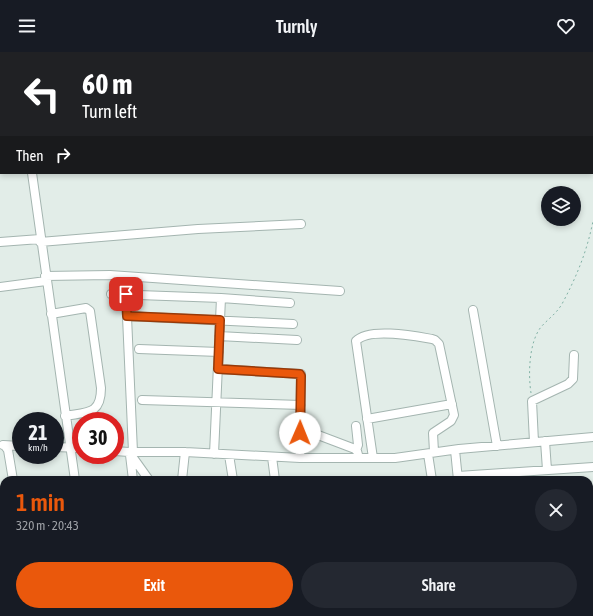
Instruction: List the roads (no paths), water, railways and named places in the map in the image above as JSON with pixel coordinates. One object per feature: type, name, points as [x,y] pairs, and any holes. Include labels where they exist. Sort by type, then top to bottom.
[{"type":"street","points":[[32,174],[40,240],[74,476]]},
{"type":"street","points":[[0,242],[301,224]]},
{"type":"street","points":[[0,287],[46,278],[110,275],[340,292]]},
{"type":"street","points":[[214,454],[220,320],[216,283]]},
{"type":"street","points":[[111,294],[218,298],[290,303]]},
{"type":"street","points":[[126,294],[131,453],[134,476]]},
{"type":"street","points":[[51,314],[86,308],[90,311],[101,388],[101,398],[99,404],[92,411],[66,416]]},
{"type":"street","points":[[473,310],[497,446]]},
{"type":"street","points":[[127,316],[293,324]]},
{"type":"street","points":[[373,458],[356,341],[366,336],[385,333],[435,340],[439,344],[454,415],[453,419],[433,434],[431,453],[432,476]]},
{"type":"street","points":[[219,336],[297,340]]},
{"type":"street","points":[[139,349],[219,352]]},
{"type":"street","points":[[534,442],[532,401],[568,384],[573,379],[574,355]]},
{"type":"street","points":[[218,369],[300,374],[300,458]]},
{"type":"street","points":[[142,400],[301,405]]},
{"type":"street","points":[[367,419],[452,404]]},
{"type":"street","points":[[356,426],[358,445],[356,450],[359,458]]},
{"type":"street","points":[[300,433],[318,435],[356,450]]},
{"type":"street","points":[[124,452],[185,452],[300,458],[395,458],[455,450],[593,437]]},
{"type":"street","points":[[544,441],[547,470]]},
{"type":"street","points":[[3,445],[8,450],[12,476]]},
{"type":"street","points":[[64,448],[70,448]]},
{"type":"street","points":[[455,450],[458,476]]},
{"type":"street","points":[[182,476],[185,452]]},
{"type":"street","points":[[131,453],[146,476]]},
{"type":"street","points":[[229,455],[232,476]]},
{"type":"street","points":[[272,457],[274,476]]},
{"type":"street","points":[[497,476],[547,470],[593,467]]}]
